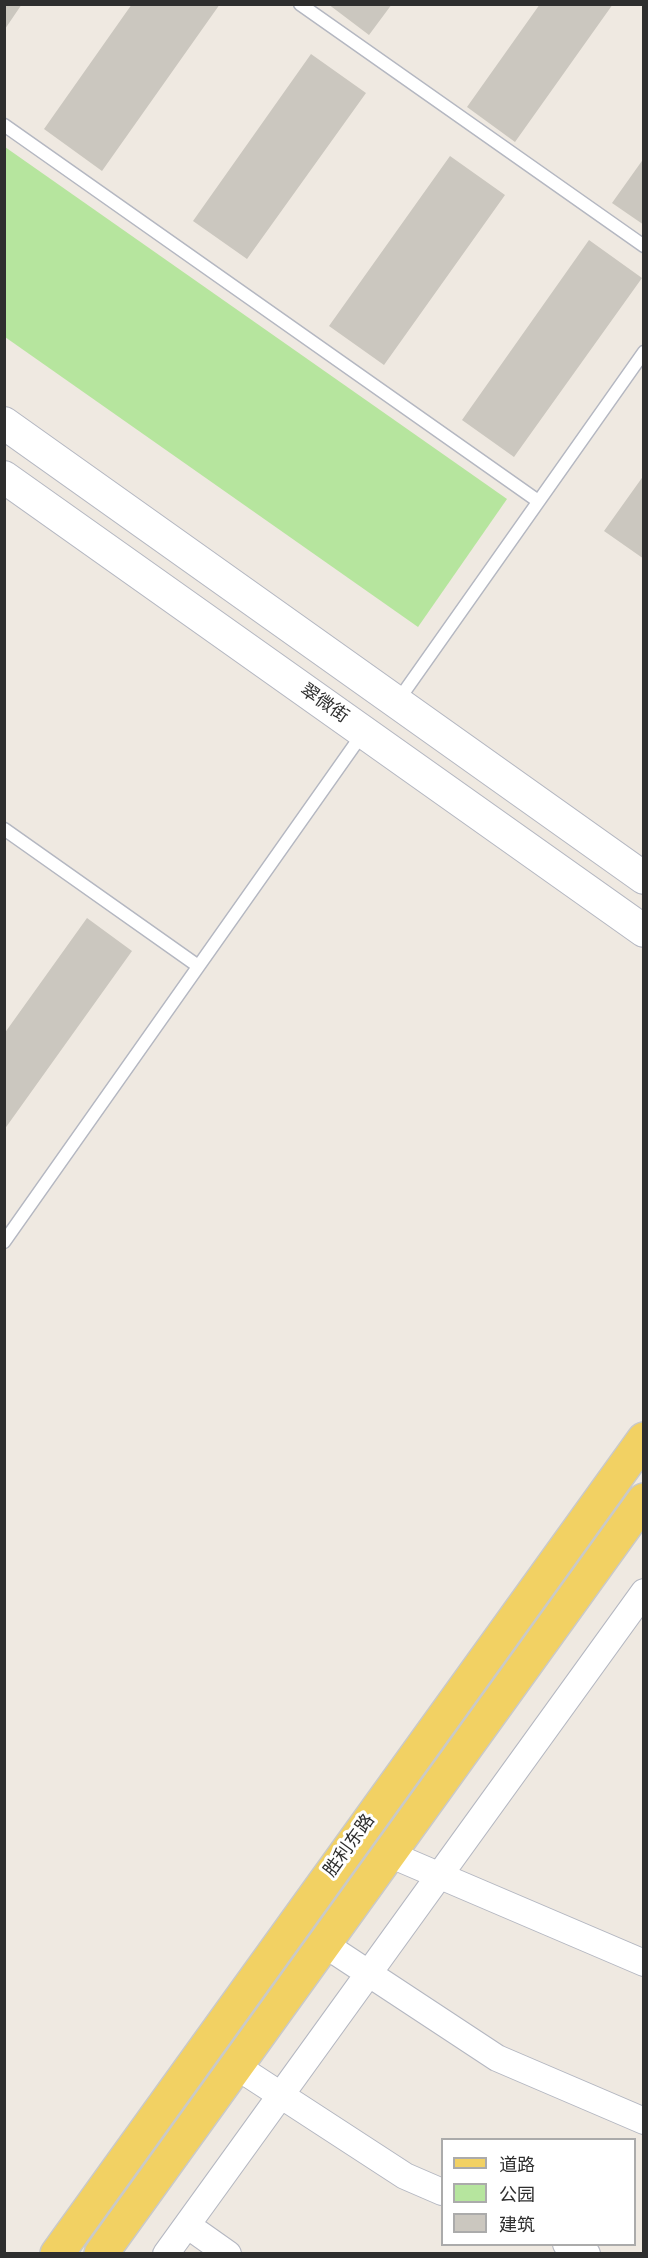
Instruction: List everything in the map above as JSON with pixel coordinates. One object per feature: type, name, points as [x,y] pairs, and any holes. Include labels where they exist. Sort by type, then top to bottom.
[{"type":"main road","name":"胜利东路","points":[[57,2253],[644,1439]]},
{"type":"main road","name":"胜利东路","points":[[101,2253],[644,1500]]},
{"type":"street","points":[[4,423],[644,878]]},
{"type":"street","name":"翠微街","points":[[4,477],[644,931]]},
{"type":"street","points":[[166,2253],[644,1592]]},
{"type":"street","points":[[389,1854],[644,1964]]},
{"type":"street","points":[[324,1944],[497,2058],[644,2121]]},
{"type":"street","points":[[236,2066],[405,2176],[441,2192]]},
{"type":"street","points":[[187,2225],[228,2253]]},
{"type":"street","points":[[571,2246],[587,2253]]},
{"type":"lane","points":[[300,4],[644,246]]},
{"type":"lane","points":[[4,125],[538,501]]},
{"type":"lane","points":[[397,702],[644,352]]},
{"type":"lane","points":[[4,1242],[364,732]]},
{"type":"lane","points":[[4,830],[198,966]]},
{"type":"green space","points":[[5,147],[507,499],[418,627],[5,337]]},
{"type":"building","points":[[5,4],[22,4],[5,29]]},
{"type":"building","points":[[132,4],[220,4],[102,171],[44,129]]},
{"type":"building","points":[[328,4],[392,4],[369,35]]},
{"type":"building","points":[[540,4],[613,4],[515,142],[467,107]]},
{"type":"building","points":[[311,54],[366,93],[247,259],[193,221]]},
{"type":"building","points":[[450,156],[505,195],[384,365],[329,326]]},
{"type":"building","points":[[644,158],[644,225],[612,203]]},
{"type":"building","points":[[589,240],[642,278],[514,457],[462,420]]},
{"type":"building","points":[[644,475],[644,559],[604,531]]},
{"type":"building","points":[[87,918],[132,951],[4,1130],[4,1034]]}]
